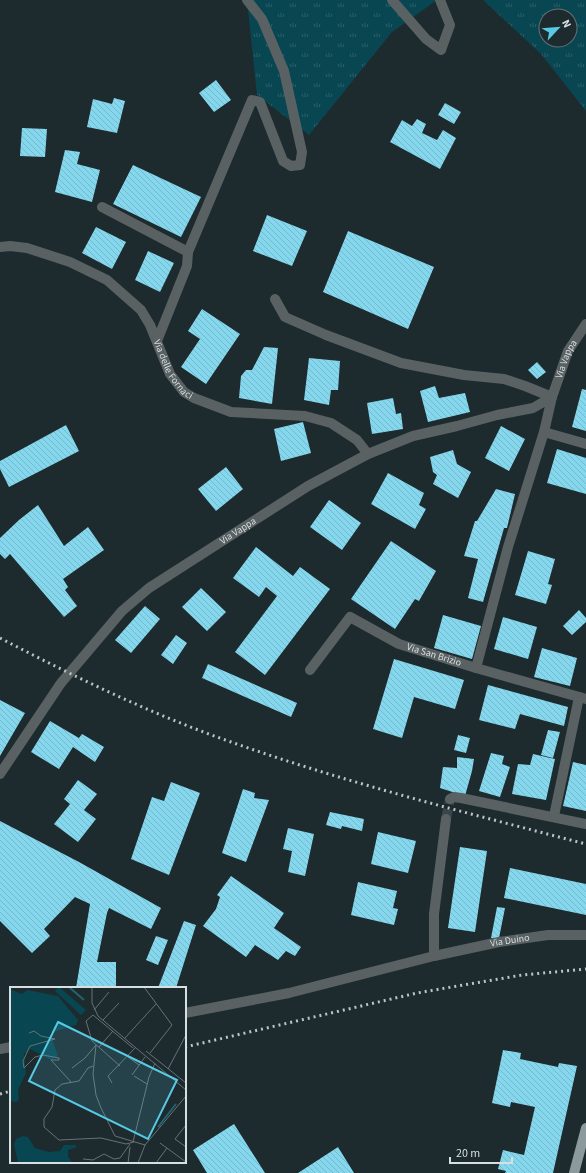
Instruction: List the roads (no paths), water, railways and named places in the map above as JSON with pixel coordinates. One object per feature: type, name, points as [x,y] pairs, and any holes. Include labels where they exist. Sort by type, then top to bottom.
[{"type":"main road","points":[[574,1173],[586,1128]]},
{"type":"street","points":[[157,341],[187,266],[188,252],[252,100],[260,102],[283,161],[291,166],[300,165],[302,152],[284,71],[262,19],[247,0]]},
{"type":"street","points":[[392,0],[426,39],[441,50],[450,25],[440,0]]},
{"type":"street","points":[[102,207],[188,252]]},
{"type":"street","name":"Via delle Fornaci","points":[[0,247],[10,246],[27,248],[70,262],[107,280],[141,310],[150,325],[170,374],[184,392],[194,398],[231,412],[305,416],[331,423],[358,440],[368,454]]},
{"type":"street","points":[[275,299],[285,317],[326,335],[401,363],[464,375],[504,379],[552,397]]},
{"type":"street","name":"Via Vappa","points":[[476,668],[508,547],[544,432],[552,397],[568,351],[586,324]]},
{"type":"street","name":"Via Vappa","points":[[0,774],[61,683],[122,611],[150,588],[308,486],[368,454],[413,436],[497,415],[533,408],[552,397]]},
{"type":"street","points":[[544,432],[586,444]]},
{"type":"street","name":"Via San Brizio","points":[[310,670],[350,617],[399,644],[476,668],[582,698]]},
{"type":"street","points":[[554,816],[582,698]]},
{"type":"street","points":[[450,799],[454,797],[461,798],[554,816],[586,824]]},
{"type":"street","points":[[434,956],[434,914],[446,819]]},
{"type":"street","name":"Via Duino","points":[[186,1013],[289,993],[434,956],[499,942],[548,935],[586,935]]},
{"type":"street","points":[[0,1049],[10,1047]]},
{"type":"tunnel","points":[[446,819],[450,799]]},
{"type":"railway","points":[[0,638],[56,667],[114,694],[201,731],[231,742],[363,784],[586,844]]},
{"type":"railway","points":[[186,1047],[417,993],[522,975],[586,969]]},
{"type":"railway","points":[[0,1094],[10,1091]]}]
